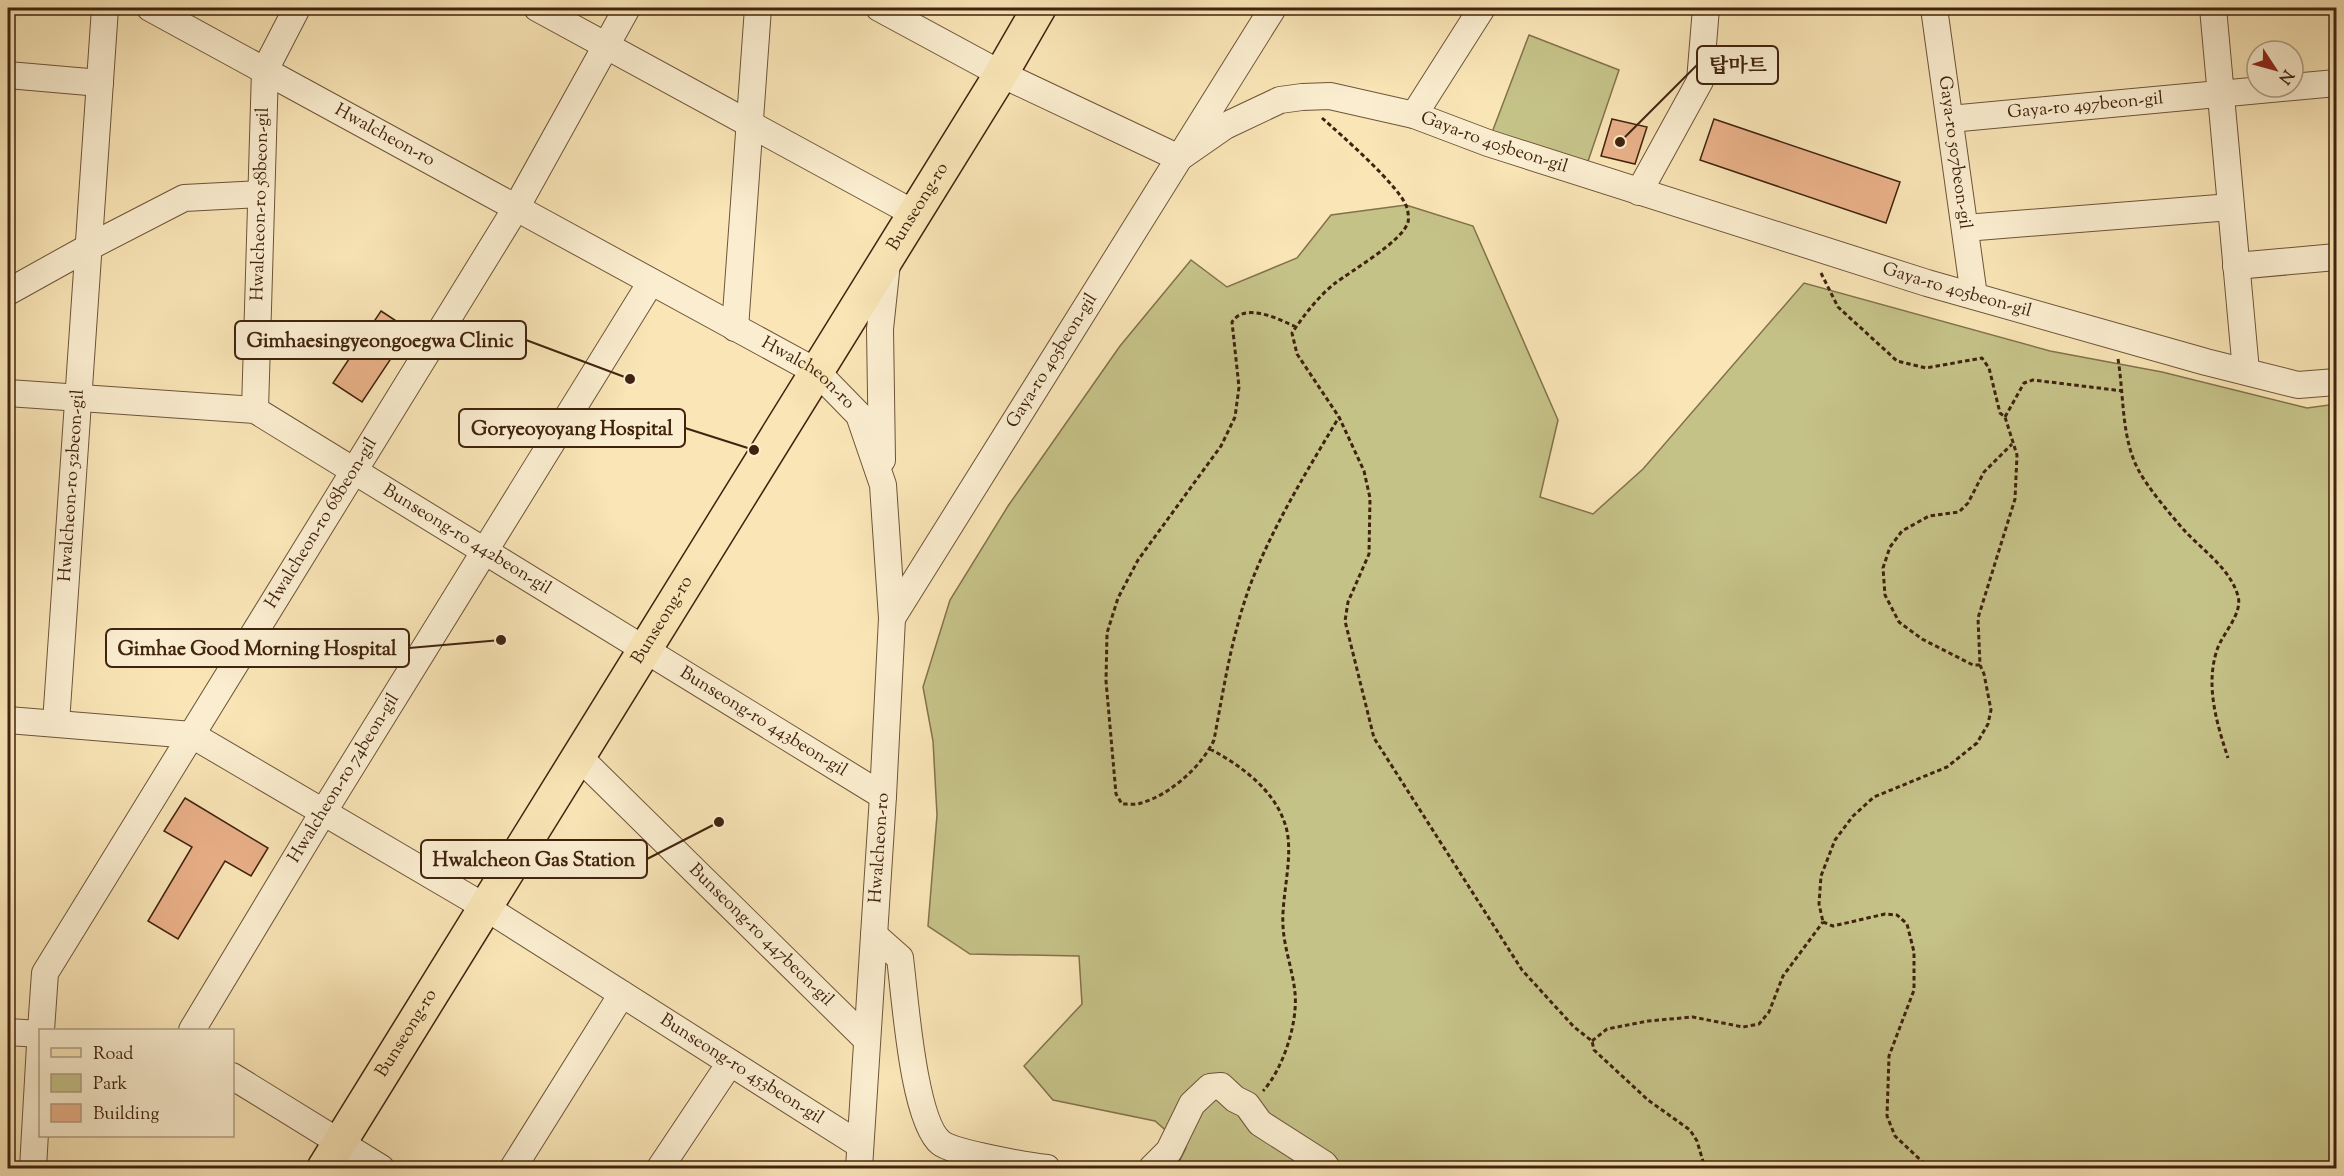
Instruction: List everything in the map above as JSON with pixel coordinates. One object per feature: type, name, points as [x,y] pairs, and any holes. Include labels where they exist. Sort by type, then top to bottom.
[{"type":"main road","name":"Bunseong-ro","points":[[331,1156],[915,214],[1039,8]]},
{"type":"street","name":"Hwalcheon-ro 52beon-gil","points":[[56,723],[105,8]]},
{"type":"street","name":"Hwalcheon-ro","points":[[150,8],[816,372],[859,415],[883,485],[892,618],[884,796],[866,1039],[860,1157]]},
{"type":"street","points":[[265,70],[297,8]]},
{"type":"street","points":[[537,8],[915,214]]},
{"type":"street","name":"Hwalcheon-ro 68beon-gil","points":[[41,1029],[45,973],[516,208],[627,8]]},
{"type":"street","points":[[735,328],[758,8]]},
{"type":"street","points":[[879,8],[1001,74],[1179,158],[1273,8]]},
{"type":"street","points":[[1414,115],[1482,8]]},
{"type":"street","points":[[1640,192],[1700,81],[1706,8]]},
{"type":"street","name":"Gaya-ro 507beon-gil","points":[[1934,8],[1974,296]]},
{"type":"street","points":[[2213,8],[2246,371]]},
{"type":"street","name":"Hwalcheon-ro 58beon-gil","points":[[255,410],[265,70]]},
{"type":"street","points":[[8,75],[100,83]]},
{"type":"street","name":"Gaya-ro 497beon-gil","points":[[1950,119],[2337,83]]},
{"type":"street","name":"Gaya-ro 405beon-gil","points":[[892,618],[1179,158],[1225,126],[1280,100],[1330,96],[1414,115],[1488,143],[1927,284],[2298,385],[2337,382]]},
{"type":"street","points":[[8,292],[184,198],[261,194]]},
{"type":"street","points":[[1965,228],[2231,207]]},
{"type":"street","points":[[883,485],[880,329],[888,256]]},
{"type":"street","points":[[2236,266],[2337,257]]},
{"type":"street","name":"Hwalcheon-ro 74beon-gil","points":[[193,1029],[324,811],[651,282]]},
{"type":"street","name":"Bunseong-ro 442beon-gil","points":[[8,393],[255,410],[645,648]]},
{"type":"street","name":"Bunseong-ro 443beon-gil","points":[[645,648],[884,796]]},
{"type":"street","points":[[8,720],[192,735]]},
{"type":"street","name":"Bunseong-ro 453beon-gil","points":[[192,735],[324,811],[622,994],[730,1063],[860,1157]]},
{"type":"street","name":"Bunseong-ro 447beon-gil","points":[[578,756],[866,1039]]},
{"type":"street","points":[[874,935],[900,958],[915,1082],[927,1114],[930,1130],[942,1144],[973,1154],[1047,1168]]},
{"type":"street","points":[[513,1168],[622,994]]},
{"type":"street","points":[[8,1032],[39,1032]]},
{"type":"street","points":[[33,1168],[39,1063]]},
{"type":"street","points":[[660,1168],[730,1063]]},
{"type":"street","points":[[234,1078],[331,1156],[381,1168]]},
{"type":"street","points":[[1152,1168],[1169,1151],[1192,1104],[1210,1087],[1221,1086],[1235,1099],[1246,1105],[1260,1123],[1327,1168]]},
{"type":"path","points":[[1302,97],[1308,106],[1355,147],[1399,195],[1407,207],[1408,222],[1397,238],[1333,285],[1302,317],[1292,333],[1297,354],[1339,417],[1364,471],[1370,498],[1369,554],[1348,602],[1344,621],[1374,738],[1522,970],[1574,1027],[1592,1041],[1594,1050],[1648,1100],[1690,1130],[1697,1141],[1705,1168]]},
{"type":"path","points":[[1592,1041],[1606,1029],[1648,1020],[1694,1017],[1743,1027],[1759,1024],[1769,1012],[1783,976],[1823,922],[1819,904],[1821,876],[1835,840],[1852,816],[1874,797],[1947,767],[1977,742],[1988,724],[1991,710],[1980,665],[1978,618],[2015,499],[2017,455],[2005,417],[2000,412],[1989,368],[1982,358],[1926,368],[1898,361],[1838,307],[1820,270],[1816,248]]},
{"type":"path","points":[[1296,327],[1276,318],[1245,312],[1237,315],[1232,322],[1239,387],[1235,417],[1221,446],[1138,560],[1118,598],[1107,633],[1106,681],[1116,794],[1122,804],[1141,804],[1169,789],[1193,771],[1210,749],[1214,740],[1234,637],[1251,584],[1286,505],[1339,417]]},
{"type":"path","points":[[2115,336],[2128,443],[2139,471],[2183,528],[2229,575],[2238,597],[2237,610],[2217,651],[2212,679],[2215,718],[2228,758]]},
{"type":"path","points":[[2005,417],[2024,383],[2033,380],[2123,391]]},
{"type":"path","points":[[1980,665],[1973,665],[1922,639],[1899,622],[1885,595],[1883,568],[1890,547],[1902,531],[1929,516],[1959,512],[1968,503],[1984,472],[2012,444]]},
{"type":"path","points":[[1210,749],[1256,780],[1284,821],[1288,840],[1283,926],[1295,994],[1295,1019],[1275,1078],[1261,1094],[1246,1105]]},
{"type":"path","points":[[1823,922],[1833,926],[1885,914],[1897,915],[1907,924],[1914,952],[1914,990],[1889,1056],[1887,1116],[1895,1136],[1929,1168]]},
{"type":"green space","points":[[1529,35],[1619,70],[1584,173],[1488,143]]},
{"type":"green space","points":[[1406,205],[1473,226],[1558,420],[1540,497],[1593,514],[1643,469],[1804,283],[2050,351],[2162,372],[2307,408],[2336,404],[2336,1168],[1176,1168],[1186,1148],[1155,1121],[1053,1100],[1024,1066],[1082,1004],[1079,956],[970,954],[928,926],[937,815],[933,741],[923,687],[950,600],[1008,506],[1120,346],[1191,260],[1227,287],[1297,258],[1331,215]]},
{"type":"building","points":[[1612,119],[1647,127],[1635,164],[1601,156]]},
{"type":"building","points":[[1714,119],[1900,182],[1886,223],[1700,160]]},
{"type":"building","points":[[381,311],[410,330],[362,402],[333,383]]},
{"type":"building","points":[[185,798],[268,848],[251,876],[225,861],[178,939],[148,921],[192,847],[164,831]]},
{"type":"place","name":"탑마트","points":[[1620,142]]},
{"type":"place","name":"Gimhaesingyeongoegwa Clinic","points":[[630,379]]},
{"type":"place","name":"Goryeoyoyang Hospital","points":[[754,450]]},
{"type":"place","name":"Gimhae Good Morning Hospital","points":[[501,640]]},
{"type":"place","name":"Hwalcheon Gas Station","points":[[719,822]]}]
